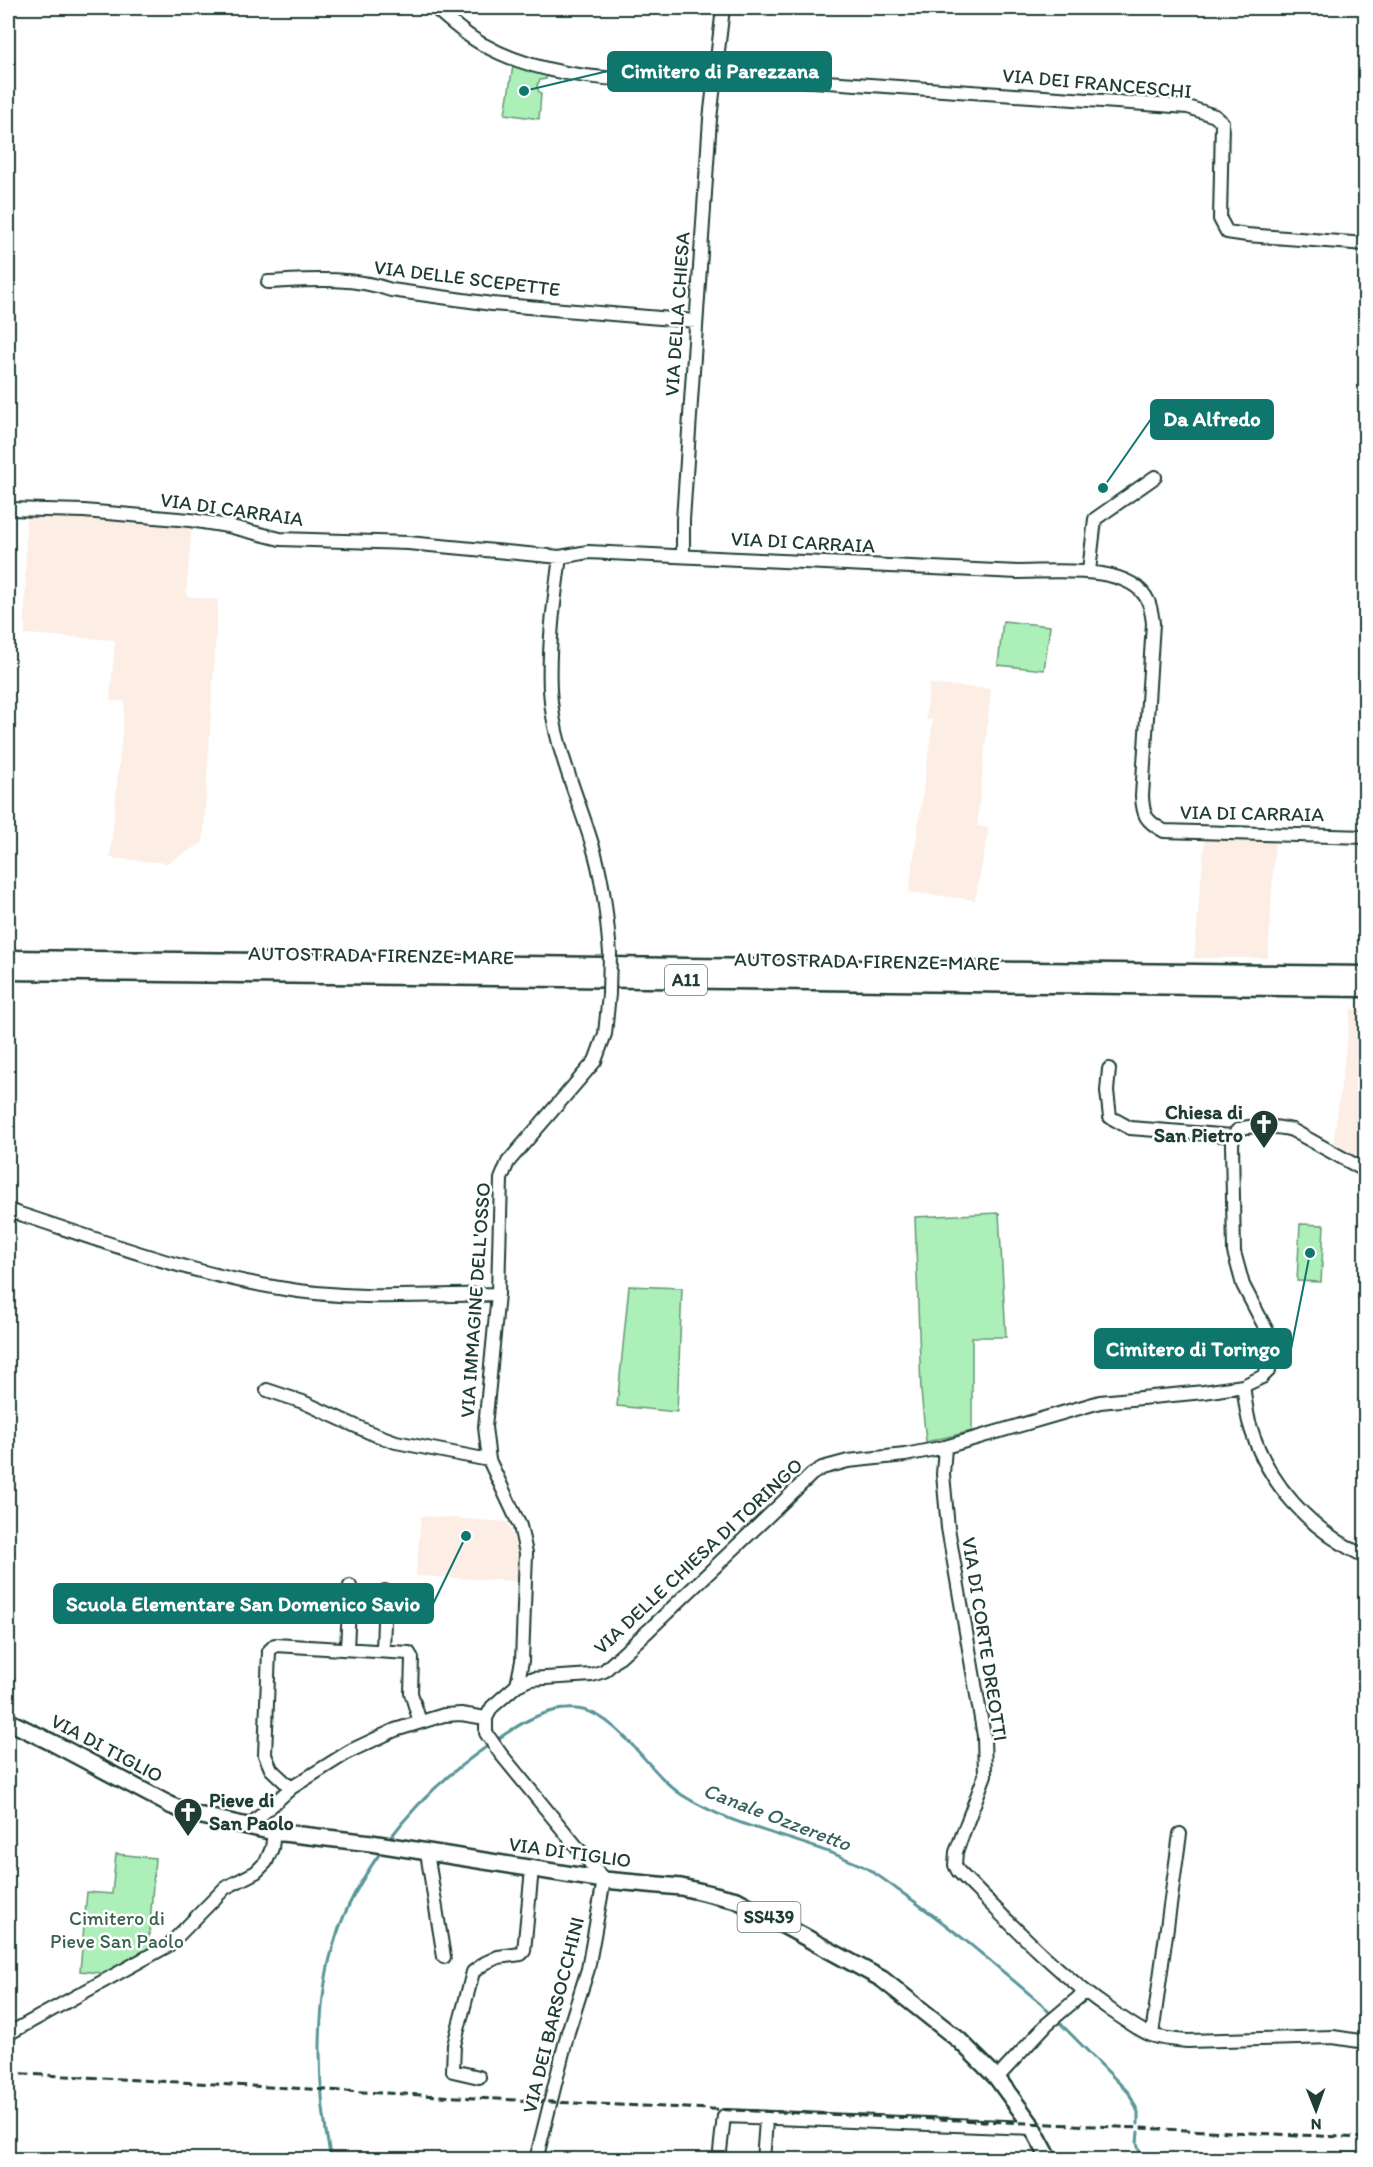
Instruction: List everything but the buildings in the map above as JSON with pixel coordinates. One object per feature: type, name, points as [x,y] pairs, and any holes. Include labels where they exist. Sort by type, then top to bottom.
[{"type":"highway","name":"AUTOSTRADA FIRENZE-MARE","points":[[8,959],[1365,975]]},
{"type":"highway","name":"AUTOSTRADA FIRENZE-MARE","points":[[8,971],[1365,988]]},
{"type":"main road","name":"VIA DI TIGLIO","points":[[8,1721],[172,1806],[193,1814],[274,1832],[427,1852],[604,1880],[681,1887],[737,1900],[882,1980],[959,2040],[997,2078],[1033,2128],[1050,2160]]},
{"type":"street","points":[[435,8],[481,44],[515,60],[549,69],[588,77],[631,80],[715,75]]},
{"type":"street","name":"VIA DELLA CHIESA","points":[[683,555],[683,520],[709,131],[723,8]]},
{"type":"street","name":"VIA DEI FRANCESCHI","points":[[715,75],[1188,107],[1215,116],[1222,122],[1220,219],[1227,232],[1365,244]]},
{"type":"street","name":"VIA DELLE SCEPETTE","points":[[268,282],[320,280],[378,285],[391,290],[492,304],[696,321]]},
{"type":"street","points":[[1089,571],[1095,519],[1155,477]]},
{"type":"street","name":"VIA DI CARRAIA","points":[[8,509],[84,511],[190,520],[228,526],[280,539],[408,543],[560,557],[588,552],[683,555],[1007,572],[1089,571],[1111,575],[1136,586],[1148,600],[1153,623],[1142,796],[1143,813],[1152,824],[1164,831],[1365,837]]},
{"type":"street","name":"VIA IMMAGINE DELL'OSSO","points":[[517,1685],[522,1661],[526,1553],[520,1526],[489,1460],[485,1427],[498,1294],[501,1179],[508,1162],[595,1061],[605,1035],[609,994],[610,953],[606,905],[595,854],[559,744],[550,691],[552,615],[560,557]]},
{"type":"street","points":[[1109,1069],[1107,1091],[1110,1117],[1130,1128],[1233,1136],[1244,1127],[1281,1127],[1292,1130],[1365,1171]]},
{"type":"street","name":"VIA DELLE CHIESA DI TORINGO","points":[[486,1718],[492,1707],[517,1685],[530,1679],[592,1675],[604,1671],[812,1474],[822,1468],[848,1461],[905,1455],[945,1447],[1100,1402],[1243,1386],[1262,1377],[1269,1370],[1271,1356],[1268,1331],[1244,1285],[1234,1252],[1233,1136]]},
{"type":"street","points":[[8,1210],[171,1264],[279,1288],[324,1294],[385,1296],[498,1294]]},
{"type":"street","points":[[1243,1386],[1249,1422],[1266,1463],[1294,1505],[1328,1536],[1365,1557]]},
{"type":"street","points":[[267,1390],[303,1402],[396,1442],[489,1460]]},
{"type":"street","name":"VIA DI CORTE DREOTTI","points":[[945,1447],[943,1474],[948,1528],[984,1736],[985,1775],[956,1852],[955,1865],[958,1871],[1052,1965],[1085,1992]]},
{"type":"street","points":[[347,1649],[350,1586]]},
{"type":"street","points":[[383,1651],[385,1590]]},
{"type":"street","points":[[291,1788],[271,1769],[265,1755],[269,1651],[275,1645],[409,1653],[412,1658],[411,1693],[420,1722]]},
{"type":"street","points":[[248,1827],[291,1788],[350,1751],[396,1730],[452,1714],[486,1718],[486,1733],[500,1753],[604,1880]]},
{"type":"street","points":[[8,2034],[169,1945],[225,1888],[256,1872],[266,1862],[272,1848],[274,1832]]},
{"type":"street","points":[[1152,2035],[1180,1834]]},
{"type":"street","points":[[427,1852],[444,1957]]},
{"type":"street","points":[[479,2077],[453,2071],[454,2045],[462,2009],[473,1972],[498,1957],[521,1954],[524,1951],[532,1869]]},
{"type":"street","name":"VIA DEI BARSOCCHINI","points":[[536,2160],[568,2032],[588,1969],[604,1880]]},
{"type":"street","points":[[997,2078],[1047,2024],[1085,1992],[1140,2030],[1170,2040],[1333,2037],[1365,2042]]},
{"type":"street","points":[[719,2160],[724,2116],[1033,2128]]},
{"type":"street","points":[[763,2160],[766,2121],[770,2118]]},
{"type":"shaded area","points":[[26,514],[192,525],[186,596],[218,600],[203,843],[167,863],[110,858],[125,701],[110,701],[115,640],[25,634]]},
{"type":"shaded area","points":[[929,684],[991,689],[977,826],[989,828],[975,900],[909,892],[933,720],[926,720]]},
{"type":"shaded area","points":[[1205,836],[1275,840],[1268,958],[1194,958]]},
{"type":"shaded area","points":[[1351,1009],[1365,1010],[1365,1165],[1333,1146]]},
{"type":"shaded area","points":[[421,1516],[508,1522],[517,1550],[519,1581],[416,1576]]},
{"type":"green space","points":[[513,66],[547,74],[546,79],[540,80],[537,85],[541,94],[539,119],[505,114]]},
{"type":"green space","points":[[1003,621],[1050,626],[1044,670],[998,665]]},
{"type":"green space","points":[[999,1213],[1006,1337],[972,1337],[972,1431],[926,1442],[921,1391],[915,1217]]},
{"type":"green space","points":[[1300,1224],[1324,1225],[1321,1282],[1297,1281]]},
{"type":"green space","points":[[629,1286],[682,1288],[677,1412],[617,1406]]},
{"type":"green space","name":"Cimitero di Pieve San Paolo","points":[[116,1854],[155,1858],[148,1951],[111,1974],[80,1971],[87,1892],[112,1894]]},
{"type":"green space","points":[[1327,2152],[1365,2153],[1365,2159],[1322,2159]]},
{"type":"waterway","name":"Canale Ozzeretto","points":[[495,1741],[514,1728],[547,1712],[571,1709],[597,1715],[623,1735],[670,1786],[703,1807],[747,1825],[838,1855],[875,1873],[953,1930],[1053,2016]]},
{"type":"waterway","name":"Canale Ozzeretto","points":[[388,1841],[435,1788],[489,1745]]},
{"type":"waterway","name":"Canale Ozzeretto","points":[[331,2160],[326,2134],[321,2077],[320,2048],[324,1990],[336,1937],[350,1902],[383,1849]]},
{"type":"waterway","name":"Canale Ozzeretto","points":[[1058,2021],[1129,2093],[1138,2112],[1138,2124]]},
{"type":"waterway","name":"Canale Ozzeretto","points":[[1138,2132],[1137,2143],[1142,2160]]},
{"type":"railway","points":[[8,2073],[552,2102],[1366,2138]]},
{"type":"place","name":"Cimitero di Parezzana","points":[[524,91]]},
{"type":"place","name":"Da Alfredo","points":[[1103,488]]},
{"type":"place","name":"Chiesa di San Pietro","points":[[1264,1150]]},
{"type":"place","name":"Cimitero di Toringo","points":[[1310,1253]]},
{"type":"place","name":"Scuola Elementare San Domenico Savio","points":[[466,1536]]},
{"type":"place","name":"Pieve di San Paolo","points":[[188,1838]]}]
